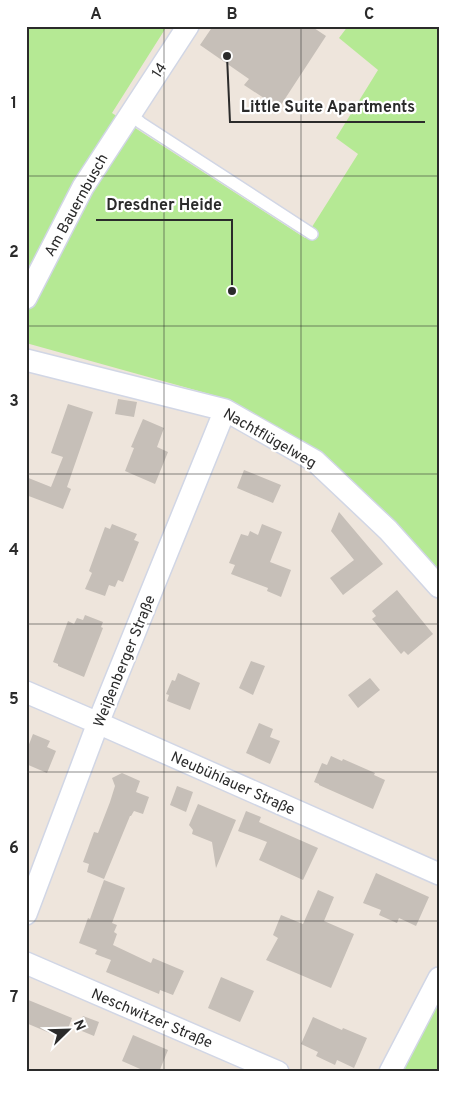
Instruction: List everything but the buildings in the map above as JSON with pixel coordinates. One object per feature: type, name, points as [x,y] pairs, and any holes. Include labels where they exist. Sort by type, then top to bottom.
[{"type":"street","name":"14","points":[[130,114],[188,26]]},
{"type":"street","name":"Am Bauernbusch","points":[[26,298],[82,187],[130,114]]},
{"type":"street","name":"Nachtflügelweg","points":[[26,360],[225,410],[315,461],[388,530],[439,588]]},
{"type":"street","name":"Weißenberger Straße","points":[[26,914],[98,723],[225,410]]},
{"type":"street","name":"Neubühlauer Straße","points":[[26,692],[439,874]]},
{"type":"street","name":"Neschwitzer Straße","points":[[26,964],[278,1072]]},
{"type":"street","points":[[390,1072],[439,978]]},
{"type":"lane","points":[[130,114],[312,234]]},
{"type":"green space","points":[[26,26],[167,26],[112,113],[305,238],[358,154],[336,138],[378,70],[339,38],[348,26],[439,26],[439,580],[321,454],[231,400],[26,343]]},
{"type":"green space","points":[[439,999],[439,1072],[400,1072]]},
{"type":"place","name":"Little Suite Apartments","points":[[227,56]]},
{"type":"place","name":"Dresdner Heide","points":[[232,291]]}]
